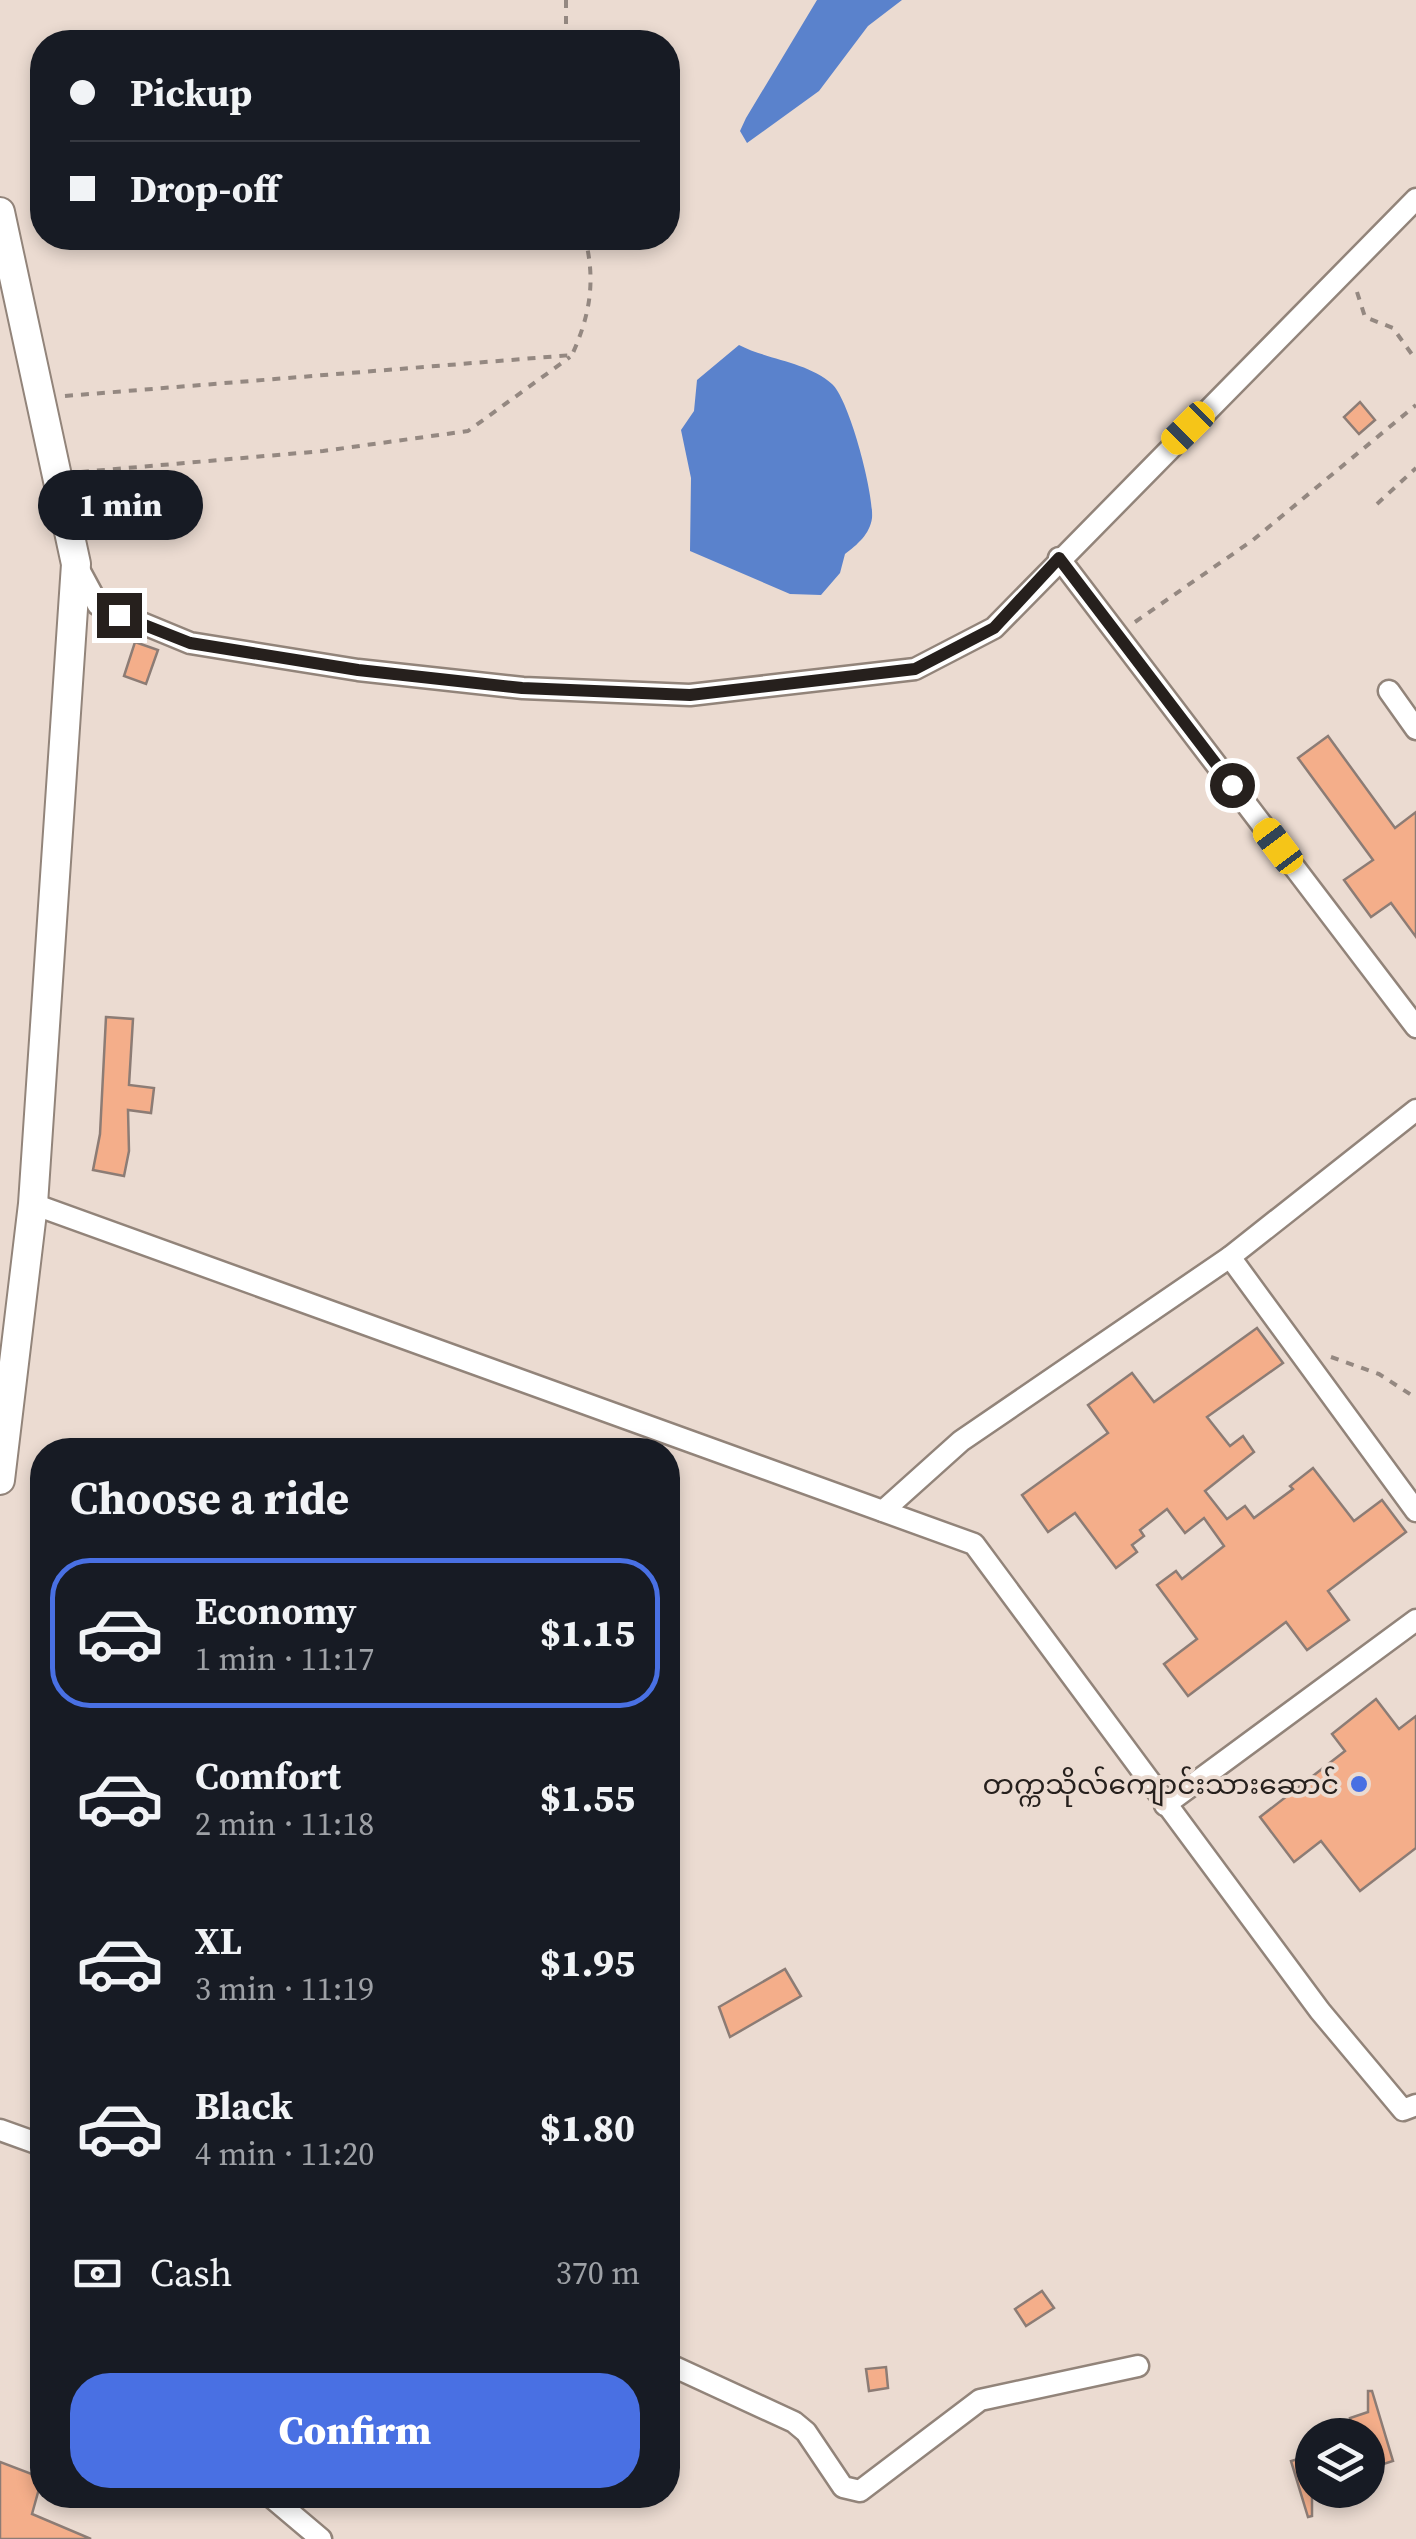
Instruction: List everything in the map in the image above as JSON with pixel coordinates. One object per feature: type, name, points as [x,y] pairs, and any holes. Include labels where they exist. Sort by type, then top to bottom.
[{"type":"main road","points":[[0,212],[76,564],[33,1204],[0,1480]]},
{"type":"street","points":[[76,564],[98,605],[190,643],[358,670],[504,686],[690,695],[915,669],[994,628],[1416,199]]},
{"type":"street","points":[[1059,558],[1416,1026]]},
{"type":"street","points":[[1388,691],[1416,729]]},
{"type":"street","points":[[883,1511],[961,1441],[1230,1257],[1416,1110]]},
{"type":"street","points":[[33,1204],[974,1544],[1320,2011],[1403,2110],[1416,2105]]},
{"type":"street","points":[[1230,1257],[1416,1511]]},
{"type":"street","points":[[1165,1805],[1416,1620]]},
{"type":"street","points":[[0,2130],[30,2141]]},
{"type":"street","points":[[680,2370],[794,2422],[806,2432],[843,2487],[860,2491],[980,2400],[1138,2366]]},
{"type":"street","points":[[285,2508],[322,2539]]},
{"type":"path","points":[[566,0],[566,30]]},
{"type":"path","points":[[56,474],[323,452],[468,431],[572,355],[586,324],[594,272],[588,250]]},
{"type":"path","points":[[1344,272],[1355,284],[1365,317],[1393,328],[1416,360]]},
{"type":"path","points":[[40,398],[572,355]]},
{"type":"path","points":[[1118,634],[1253,540],[1416,405]]},
{"type":"path","points":[[1377,504],[1416,468]]},
{"type":"path","points":[[1291,1343],[1380,1374],[1416,1398]]},
{"type":"water","points":[[817,0],[902,0],[868,26],[819,91],[747,143],[740,131],[746,118]]},
{"type":"water","points":[[739,345],[800,366],[832,384],[853,426],[869,489],[871,524],[845,554],[840,573],[821,595],[790,594],[690,551],[691,478],[681,430],[694,411],[697,380]]},
{"type":"building","points":[[1360,402],[1375,420],[1359,434],[1344,417]]},
{"type":"building","points":[[135,642],[158,650],[146,684],[124,676]]},
{"type":"building","points":[[1328,736],[1395,828],[1416,812],[1416,937],[1391,903],[1371,917],[1344,880],[1373,860],[1298,758]]},
{"type":"building","points":[[106,1017],[133,1019],[129,1085],[154,1088],[151,1113],[128,1110],[129,1151],[124,1176],[93,1170],[100,1134]]},
{"type":"building","points":[[1257,1328],[1283,1363],[1207,1417],[1230,1446],[1243,1436],[1254,1452],[1205,1491],[1227,1519],[1245,1506],[1254,1518],[1293,1489],[1290,1486],[1313,1468],[1354,1521],[1382,1500],[1406,1532],[1328,1591],[1349,1620],[1307,1650],[1286,1622],[1188,1696],[1164,1664],[1197,1639],[1157,1585],[1176,1571],[1182,1579],[1224,1546],[1204,1518],[1185,1533],[1167,1509],[1140,1530],[1144,1536],[1132,1545],[1137,1552],[1116,1568],[1075,1513],[1048,1532],[1022,1495],[1108,1433],[1088,1405],[1132,1373],[1154,1402]]},
{"type":"building","name":"တက္ကသိုလ်ကျောင်းသားဆောင်","points":[[1376,1699],[1399,1729],[1416,1716],[1416,1848],[1360,1891],[1321,1841],[1294,1862],[1260,1817],[1345,1751],[1332,1734]]},
{"type":"building","points":[[785,1969],[801,1996],[730,2037],[719,2007]]},
{"type":"building","points":[[1042,2291],[1054,2308],[1026,2326],[1015,2309]]},
{"type":"building","points":[[886,2367],[888,2388],[869,2391],[866,2369]]},
{"type":"building","points":[[1368,2391],[1372,2391],[1380,2418],[1350,2418],[1368,2412]]},
{"type":"building","points":[[1385,2434],[1393,2461],[1385,2464]]},
{"type":"building","points":[[0,2462],[30,2473],[32,2514],[91,2539],[0,2539]]},
{"type":"place","name":"တက္ကသိုလ်ကျောင်းသားဆောင်","points":[[1359,1784]]},
{"type":"route","points":[[119,615],[190,643],[358,670],[522,688],[690,695],[915,669],[994,628],[1059,558],[1232,785]]}]
